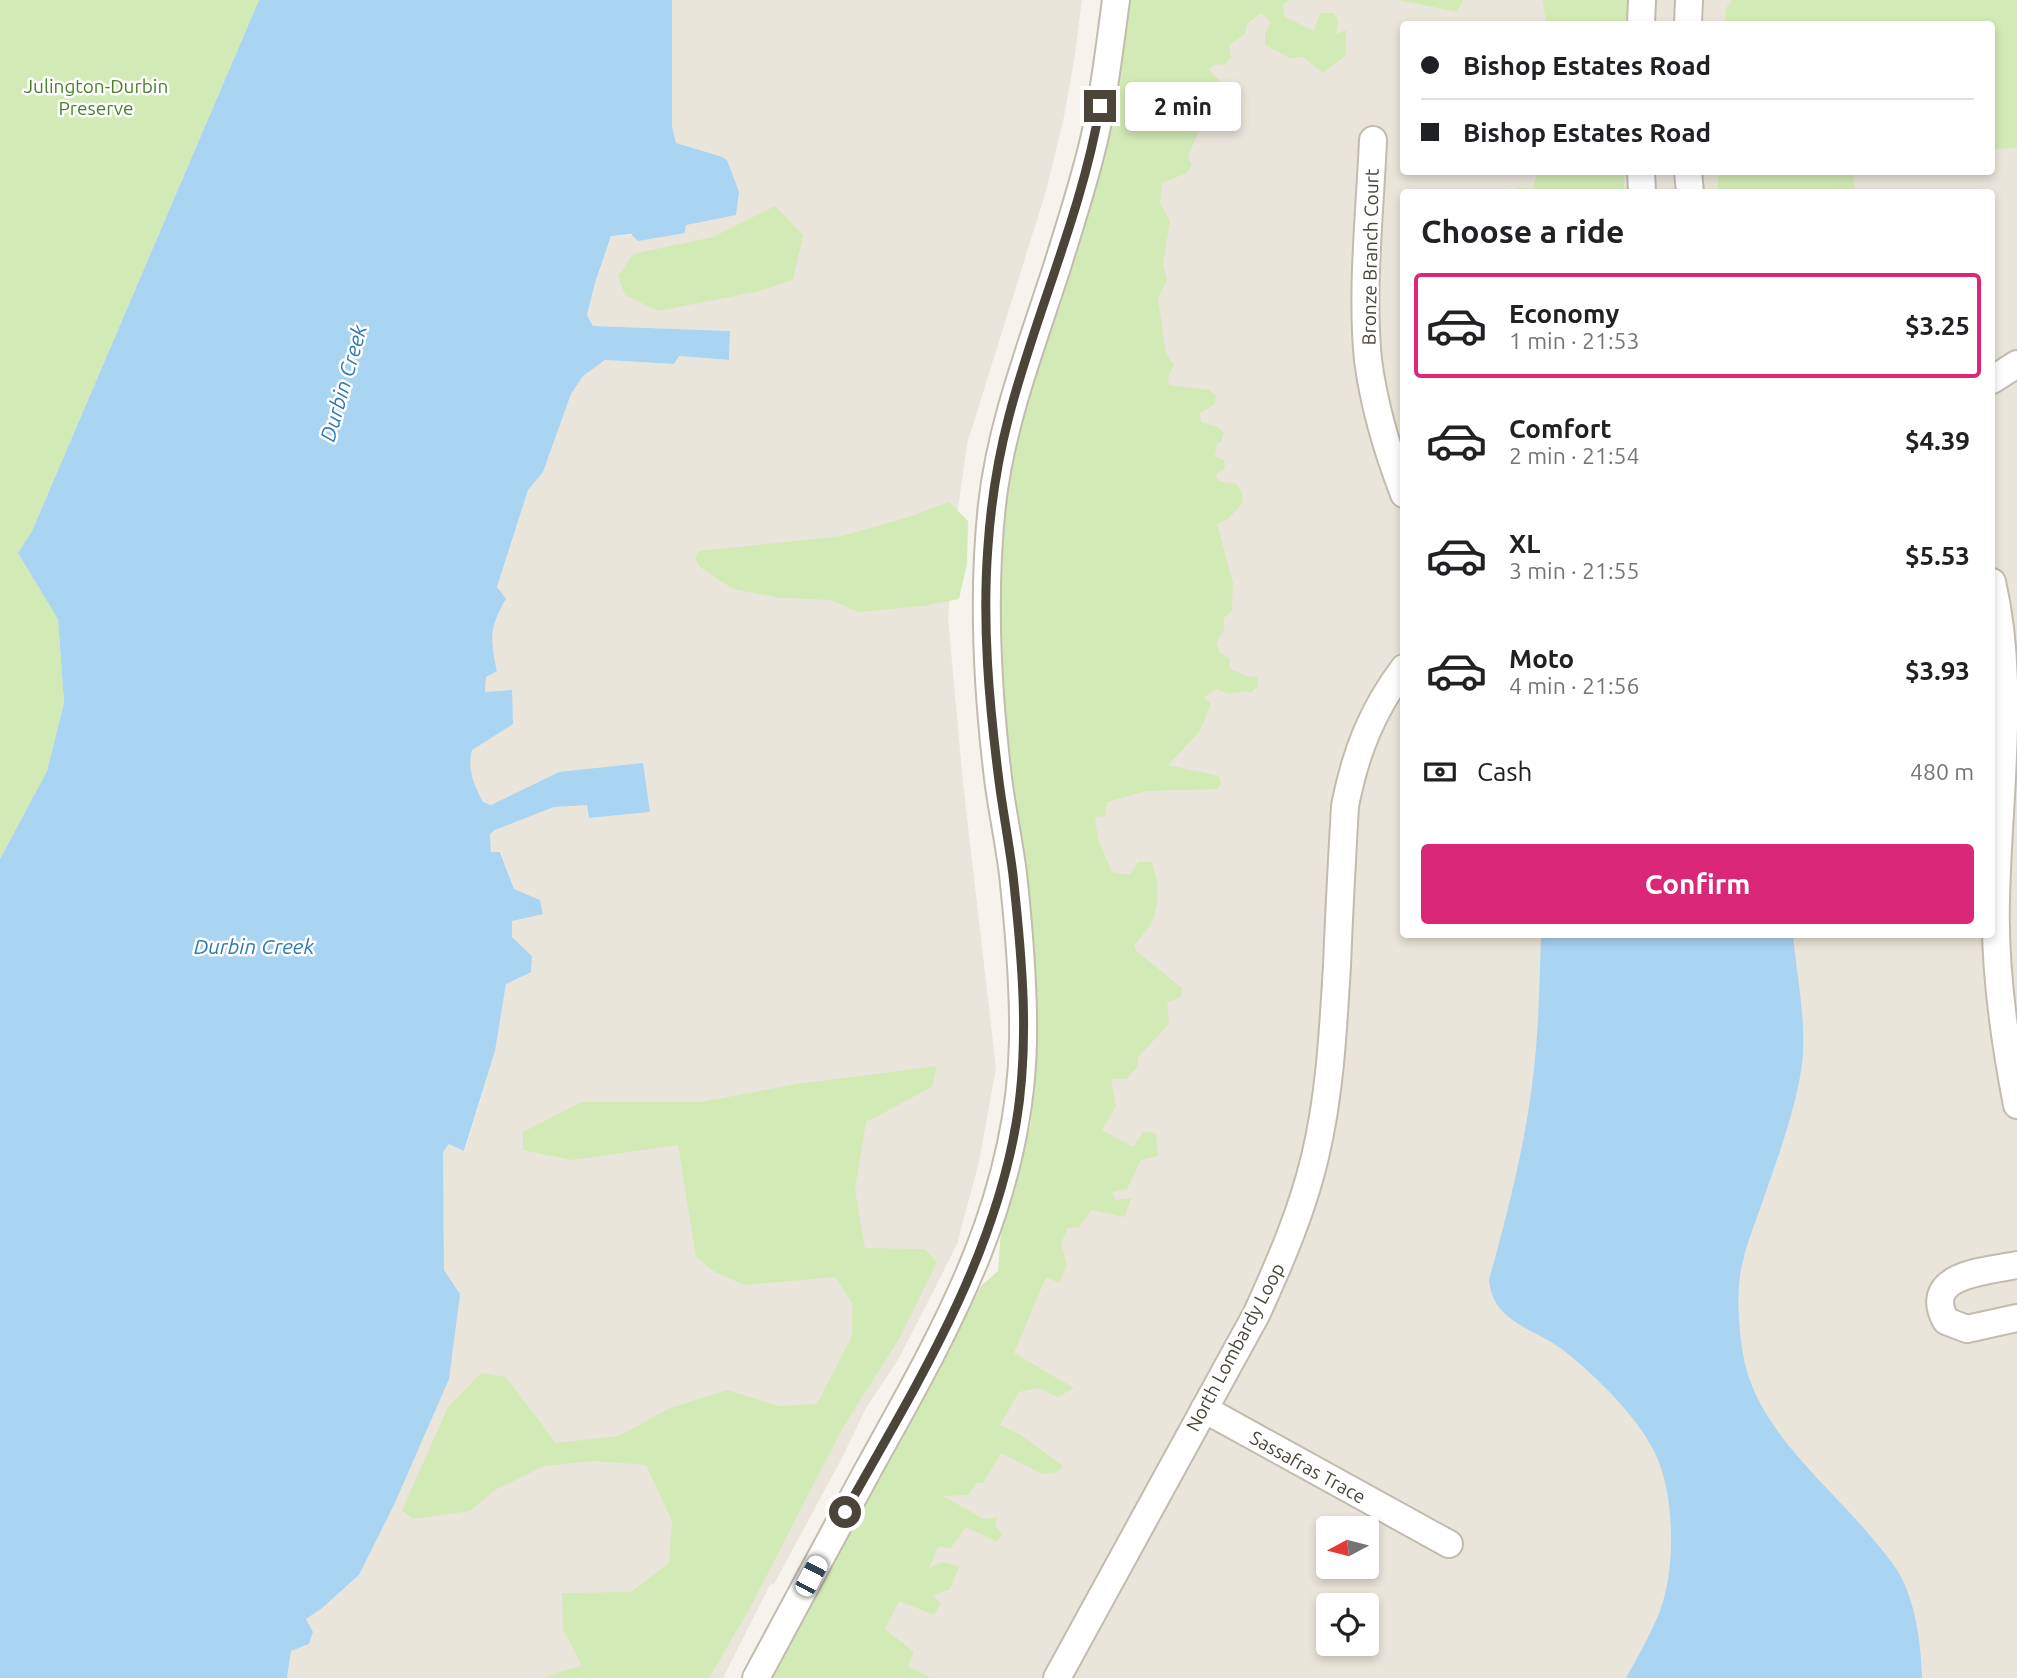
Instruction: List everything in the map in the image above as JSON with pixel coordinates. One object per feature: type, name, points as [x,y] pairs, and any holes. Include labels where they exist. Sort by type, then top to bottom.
[{"type":"street","points":[[756,1678],[932,1355],[969,1279],[991,1224],[1016,1125],[1023,1044],[1021,969],[1013,874],[991,705],[985,615],[988,547],[993,498],[1009,414],[1057,266],[1095,133],[1116,0]]},
{"type":"street","points":[[1642,0],[1642,21]]},
{"type":"street","points":[[1688,21],[1689,0]]},
{"type":"street","name":"Bronze Branch Court","points":[[1373,140],[1366,313],[1368,358],[1375,403],[1387,449],[1400,483]]},
{"type":"street","points":[[1995,378],[2017,364]]},
{"type":"street","points":[[1995,596],[2004,664],[1996,901],[1997,956],[2004,1029],[2017,1105]]},
{"type":"street","name":"North Lombardy Loop","points":[[1057,1678],[1257,1312],[1280,1263],[1299,1211],[1315,1158],[1326,1104],[1332,1049],[1345,806],[1352,770],[1364,735],[1380,702],[1400,674]]},
{"type":"street","points":[[2017,1265],[1960,1277],[1949,1283],[1940,1296],[1940,1310],[1945,1321],[1967,1329],[2017,1318]]},
{"type":"street","name":"Sassafras Trace","points":[[1203,1409],[1450,1544]]},
{"type":"shaded area","points":[[672,0],[1082,0],[1064,117],[1046,191],[967,444],[955,531],[948,618],[963,783],[996,1068],[979,1162],[957,1244],[898,1360],[866,1408],[842,1458],[774,1584],[770,1585],[723,1678],[287,1678],[291,1651],[309,1644],[313,1632],[306,1619],[359,1575],[394,1505],[460,1294],[444,1270],[443,1152],[449,1143],[465,1151],[495,1051],[506,984],[532,956],[512,937],[512,921],[543,913],[540,900],[514,889],[501,852],[491,853],[490,834],[554,807],[587,804],[589,818],[650,812],[559,772],[491,805],[483,802],[472,779],[469,761],[472,749],[513,724],[485,692],[486,677],[497,670],[491,643],[494,619],[506,600],[497,587],[528,490],[543,472],[571,394],[583,376],[605,360],[674,364],[679,356],[729,360],[730,331],[593,326],[587,315],[611,236],[685,233],[686,225],[720,156],[676,143],[672,126]]},
{"type":"shaded area","points":[[1190,0],[2017,0],[2017,1678],[828,1678],[1052,1200],[1069,639]]},
{"type":"green space","name":"Julington-Durbin Preserve","points":[[0,0],[259,0],[32,531],[18,553],[58,618],[64,703],[47,771],[0,859]]},
{"type":"green space","points":[[1129,0],[1290,0],[1283,5],[1285,17],[1314,31],[1320,13],[1334,13],[1338,20],[1336,34],[1346,30],[1345,56],[1323,73],[1303,57],[1290,58],[1265,45],[1265,33],[1271,22],[1261,13],[1247,24],[1245,34],[1229,45],[1231,57],[1225,65],[1216,64],[1209,69],[1221,82],[1218,89],[1209,88],[1206,94],[1225,105],[1226,117],[1213,123],[1204,118],[1188,157],[1192,165],[1187,173],[1162,183],[1160,203],[1170,221],[1163,264],[1167,280],[1158,298],[1166,354],[1174,365],[1168,376],[1169,385],[1209,390],[1216,396],[1215,404],[1200,413],[1201,422],[1218,427],[1224,433],[1221,442],[1217,444],[1215,456],[1224,460],[1225,468],[1216,474],[1218,481],[1236,484],[1242,492],[1243,502],[1228,519],[1217,524],[1233,583],[1232,610],[1224,618],[1224,630],[1216,643],[1220,653],[1230,658],[1229,668],[1249,677],[1257,676],[1258,686],[1250,693],[1246,691],[1229,694],[1217,689],[1204,697],[1211,704],[1200,731],[1168,765],[1219,776],[1221,784],[1217,789],[1147,791],[1107,802],[1105,816],[1095,817],[1098,839],[1112,872],[1130,875],[1138,862],[1151,862],[1156,878],[1157,904],[1152,921],[1134,946],[1136,951],[1182,988],[1182,997],[1167,1002],[1169,1024],[1138,1057],[1138,1066],[1126,1079],[1111,1079],[1116,1106],[1102,1130],[1133,1147],[1143,1132],[1156,1133],[1158,1156],[1141,1160],[1127,1189],[1112,1192],[1116,1200],[1131,1198],[1125,1217],[1092,1210],[1079,1227],[1068,1228],[1061,1243],[1067,1265],[1059,1283],[1046,1277],[1014,1353],[1074,1388],[1058,1397],[1039,1388],[1019,1392],[1000,1425],[1021,1435],[1063,1466],[1057,1472],[1042,1474],[1001,1453],[983,1483],[976,1483],[968,1495],[943,1496],[984,1519],[997,1517],[995,1526],[1002,1533],[997,1542],[966,1527],[951,1548],[938,1547],[929,1568],[943,1562],[959,1567],[950,1589],[933,1596],[941,1603],[934,1615],[899,1601],[885,1629],[914,1652],[908,1666],[931,1678],[767,1678],[982,1285],[998,1271],[1001,1231],[1031,1123],[1036,1044],[1027,920],[1001,710],[996,593],[1009,474],[1029,387],[1107,133]]},
{"type":"green space","points":[[1399,0],[1463,0],[1457,12]]},
{"type":"green space","points":[[1543,0],[1631,0],[1633,21],[1546,21]]},
{"type":"green space","points":[[1732,0],[2017,0],[2017,148],[1995,149],[1995,21],[1725,21],[1726,8]]},
{"type":"green space","points":[[1536,175],[1624,175],[1624,189],[1533,189]]},
{"type":"green space","points":[[1718,175],[1853,175],[1855,189],[1718,189]]},
{"type":"green space","points":[[775,206],[803,235],[793,280],[760,291],[658,311],[625,295],[618,276],[633,254],[713,237]]},
{"type":"green space","points":[[949,502],[968,521],[967,564],[959,599],[923,606],[858,612],[830,600],[781,598],[733,589],[700,567],[695,558],[699,551],[842,536],[909,517]]},
{"type":"green space","points":[[937,1066],[932,1087],[866,1122],[855,1189],[865,1248],[924,1249],[937,1262],[899,1339],[843,1427],[751,1606],[709,1678],[546,1678],[582,1666],[563,1629],[562,1593],[631,1592],[669,1563],[672,1521],[646,1465],[595,1461],[544,1466],[495,1490],[470,1511],[413,1519],[402,1510],[448,1407],[481,1373],[506,1377],[556,1443],[619,1436],[670,1408],[727,1390],[778,1406],[817,1404],[852,1336],[852,1303],[835,1277],[744,1285],[715,1272],[696,1257],[678,1145],[572,1160],[523,1150],[523,1132],[582,1102],[701,1102],[797,1084]]},
{"type":"water","name":"Durbin Creek","points":[[259,0],[672,0],[672,126],[676,143],[727,160],[739,192],[736,215],[686,225],[685,233],[638,241],[631,234],[611,236],[587,315],[593,326],[730,331],[729,360],[679,356],[674,364],[605,360],[583,376],[571,394],[543,472],[528,490],[497,587],[506,599],[496,618],[492,634],[497,671],[486,677],[485,692],[512,690],[513,724],[472,750],[471,770],[483,802],[491,805],[559,772],[643,763],[650,812],[589,818],[587,805],[554,807],[490,834],[491,852],[500,852],[514,889],[540,900],[543,914],[512,921],[512,937],[532,956],[531,972],[506,984],[495,1051],[464,1151],[449,1144],[443,1152],[444,1270],[460,1294],[449,1379],[394,1505],[359,1575],[306,1619],[313,1632],[309,1644],[291,1651],[287,1678],[0,1678],[0,859],[47,771],[64,703],[58,619],[18,553],[32,531]]},
{"type":"water","points":[[1541,938],[1793,938],[1803,1024],[1800,1077],[1788,1125],[1742,1264],[1738,1304],[1743,1354],[1753,1388],[1780,1434],[1868,1533],[1902,1578],[1915,1619],[1922,1678],[1626,1678],[1660,1611],[1669,1574],[1670,1510],[1662,1470],[1638,1425],[1614,1397],[1563,1350],[1506,1315],[1492,1294],[1489,1280],[1524,1136],[1537,1034]]},
{"type":"route","points":[[845,1512],[932,1355],[969,1279],[991,1224],[1016,1125],[1023,1044],[1021,969],[1013,874],[991,705],[985,615],[988,547],[993,498],[1009,414],[1079,196],[1100,106]]}]
